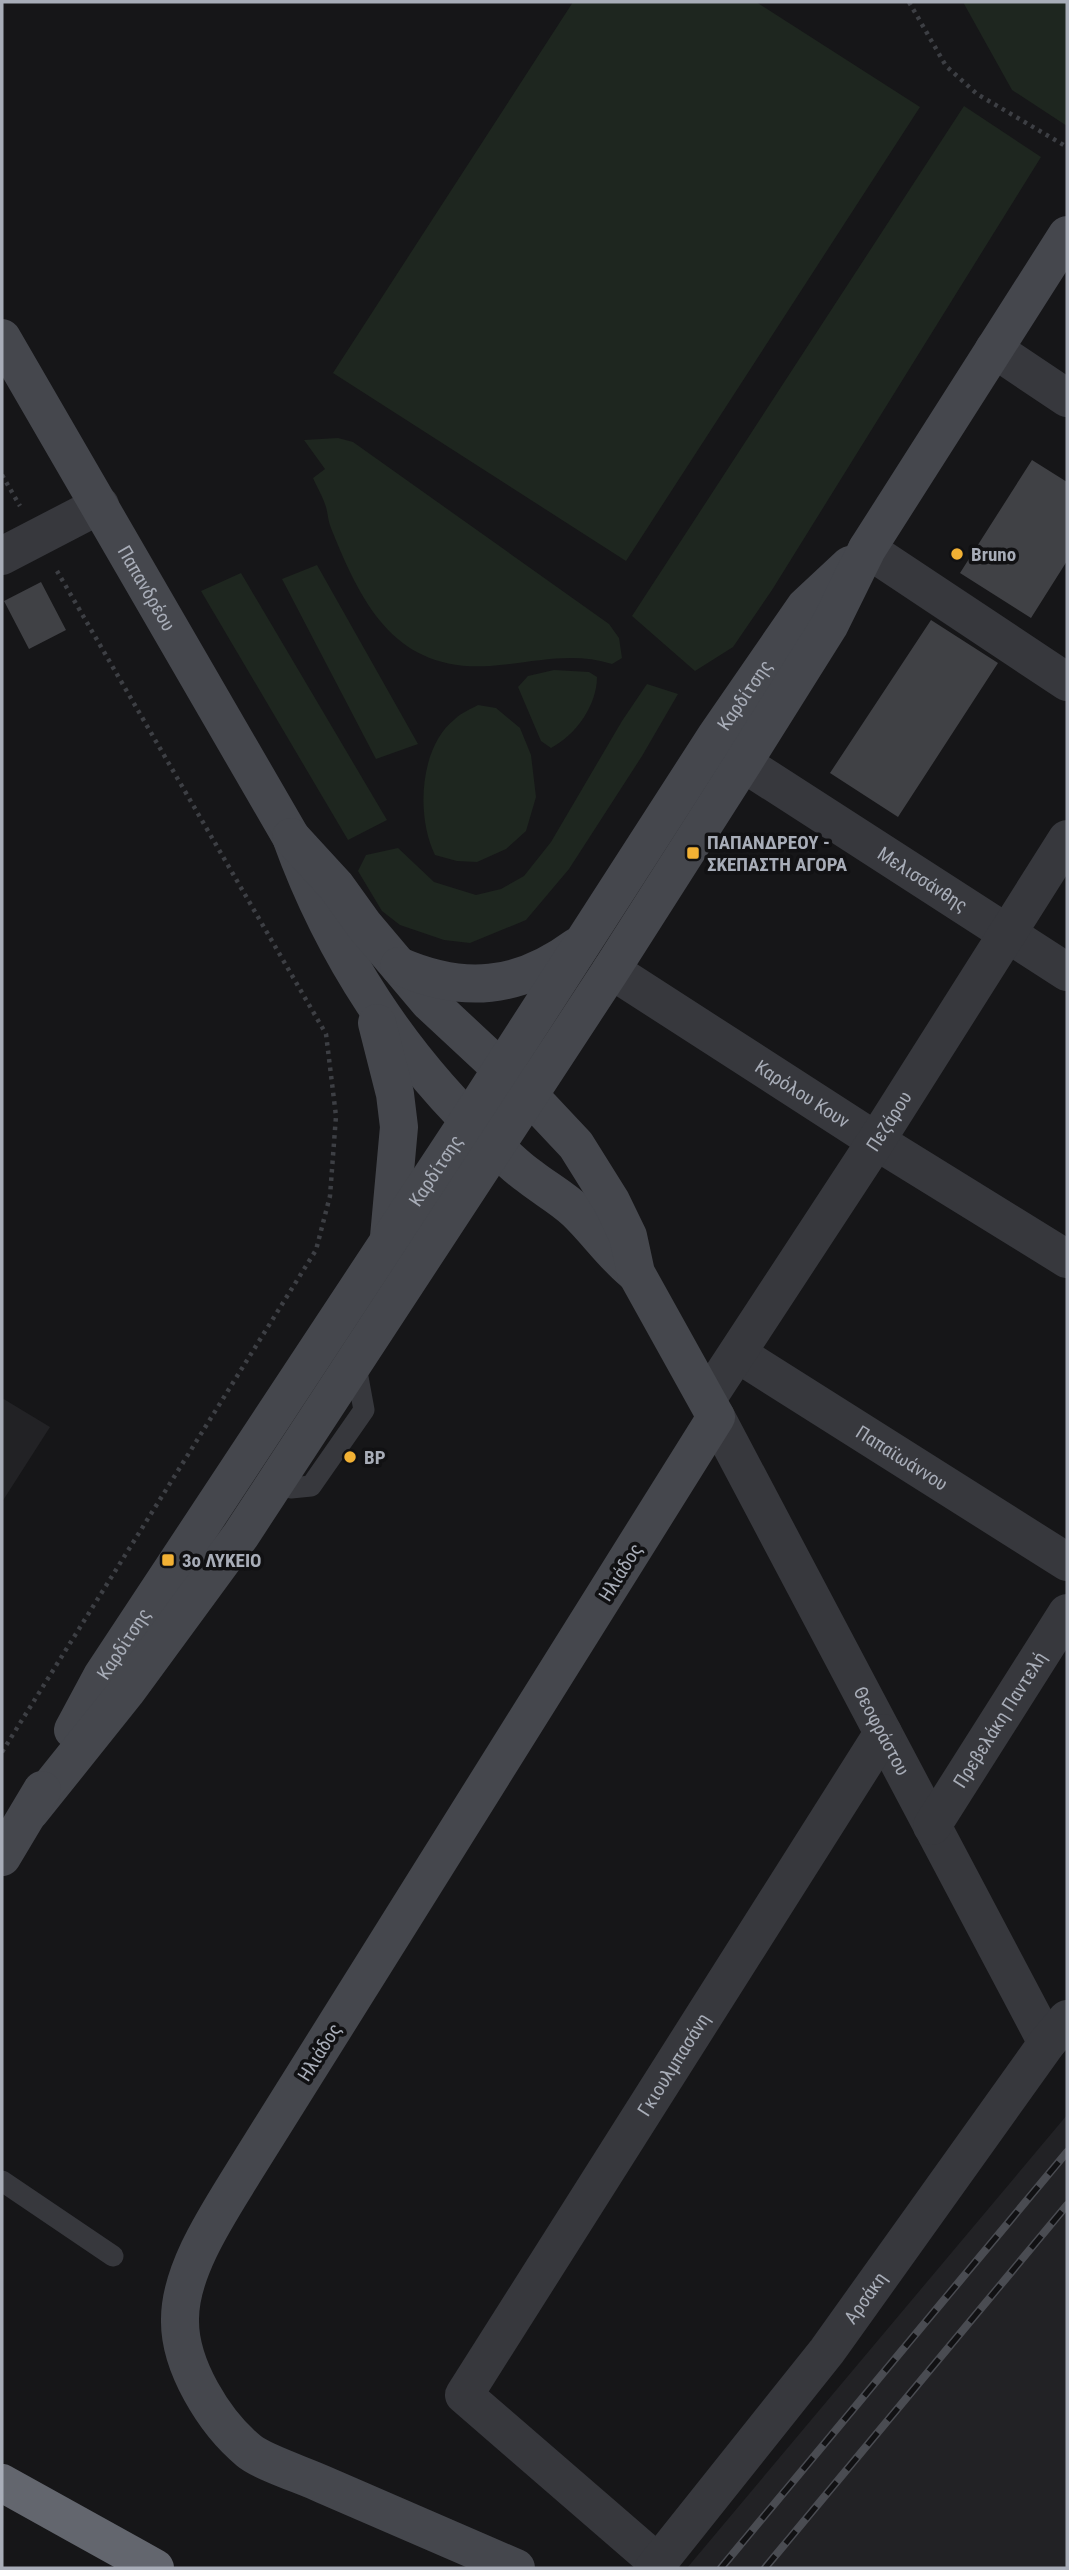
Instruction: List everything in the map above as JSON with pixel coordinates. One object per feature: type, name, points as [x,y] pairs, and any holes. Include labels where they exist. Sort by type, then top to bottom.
[{"type":"highway","points":[[2,2483],[155,2568]]},
{"type":"main road","name":"Καρδίτσης","points":[[2,1857],[30,1812],[102,1676],[389,1241],[482,1133],[529,1095],[830,626],[867,549],[1067,235]]},
{"type":"main road","name":"Παπανδρέου","points":[[2,338],[291,836]]},
{"type":"main road","name":"Καρδίτσης","points":[[30,1812],[126,1692],[241,1535],[464,1193],[500,1070],[716,736],[804,607],[867,549]]},
{"type":"main road","points":[[291,836],[336,886],[398,966],[438,1011],[529,1095],[576,1145],[600,1183],[628,1237],[636,1273],[712,1408]]},
{"type":"main road","points":[[291,836],[314,897],[368,994],[410,1054],[482,1133],[528,1176],[575,1210],[619,1260],[636,1273]]},
{"type":"main road","points":[[398,966],[436,980],[491,983],[536,971],[580,944]]},
{"type":"main road","points":[[368,994],[395,1094],[399,1127],[389,1241]]},
{"type":"main road","points":[[464,1193],[490,1178],[528,1176]]},
{"type":"main road","name":"Ηλιάδος","points":[[516,2568],[251,2453],[217,2416],[197,2384],[184,2352],[180,2318],[187,2281],[210,2228],[712,1408]]},
{"type":"street","points":[[994,349],[1067,398]]},
{"type":"street","points":[[2,556],[100,505]]},
{"type":"street","points":[[867,549],[1067,682]]},
{"type":"street","name":"Μελισσάνθης","points":[[743,762],[1067,972]]},
{"type":"street","name":"Πεζάρου","points":[[712,1408],[738,1354],[1067,839]]},
{"type":"street","name":"Καρόλου Κουν","points":[[611,970],[1067,1259]]},
{"type":"street","name":"Παπαϊωάννου","points":[[738,1354],[1067,1562]]},
{"type":"street","name":"Θεοφράστου","points":[[712,1408],[932,1826],[1057,2031]]},
{"type":"street","name":"Πρεβελάκη Παντελή","points":[[932,1826],[1067,1613]]},
{"type":"street","name":"Γκιουλμπασάνη","points":[[656,2566],[464,2395],[883,1733]]},
{"type":"street","name":"Αρσάκη","points":[[656,2566],[827,2351],[1057,2031]]},
{"type":"lane","points":[[291,1488],[312,1486],[364,1410],[355,1361]]},
{"type":"lane","points":[[2,2181],[113,2256]]},
{"type":"path","points":[[909,2],[946,66],[977,94],[1067,147]]},
{"type":"path","points":[[2,475],[326,1034],[336,1116],[330,1196],[316,1250],[2,1752]]},
{"type":"shaded area","points":[[573,2],[756,2],[920,107],[626,561],[333,373]]},
{"type":"shaded area","points":[[963,2],[1067,2],[1067,126],[1012,90]]},
{"type":"shaded area","points":[[964,106],[1041,157],[772,590],[733,647],[695,671],[632,616]]},
{"type":"shaded area","points":[[338,438],[353,442],[609,624],[619,638],[622,658],[612,664],[566,658],[490,666],[457,665],[429,658],[406,645],[386,628],[356,583],[331,528],[325,503],[313,478],[325,469],[304,440]]},
{"type":"shaded area","points":[[317,565],[418,744],[376,759],[282,579]]},
{"type":"shaded area","points":[[241,573],[387,820],[348,840],[201,591]]},
{"type":"shaded area","points":[[554,670],[589,672],[597,677],[593,698],[583,718],[569,735],[551,748],[541,741],[518,687],[528,676]]},
{"type":"shaded area","points":[[647,684],[678,694],[642,756],[569,869],[526,920],[470,943],[444,940],[400,925],[382,911],[358,871],[366,855],[398,848],[434,882],[476,895],[501,889],[524,876],[551,842],[622,721]]},
{"type":"shaded area","points":[[478,705],[496,708],[520,728],[531,755],[536,797],[526,831],[506,849],[477,862],[457,861],[435,855],[425,822],[424,783],[434,747],[443,731],[457,717]]},
{"type":"shaded area","points":[[2,1398],[50,1427],[2,1502]]},
{"type":"shaded area","points":[[1067,2115],[1067,2568],[687,2568]]},
{"type":"building","points":[[1032,460],[1067,482],[1067,561],[1031,618],[960,573]]},
{"type":"building","points":[[41,582],[66,630],[29,649],[4,601]]},
{"type":"building","points":[[931,620],[998,663],[898,817],[830,773]]},
{"type":"railway","points":[[721,2568],[1067,2152]]},
{"type":"railway","points":[[765,2568],[1067,2205]]},
{"type":"place","name":"Bruno","points":[[957,554]]},
{"type":"place","name":"ΠΑΠΑΝΔΡΕΟΥ - ΣΚΕΠΑΣΤΗ ΑΓΟΡΑ","points":[[693,853]]},
{"type":"place","name":"BP","points":[[350,1457]]},
{"type":"place","name":"3ο ΛΥΚΕΙΟ","points":[[168,1560]]}]
